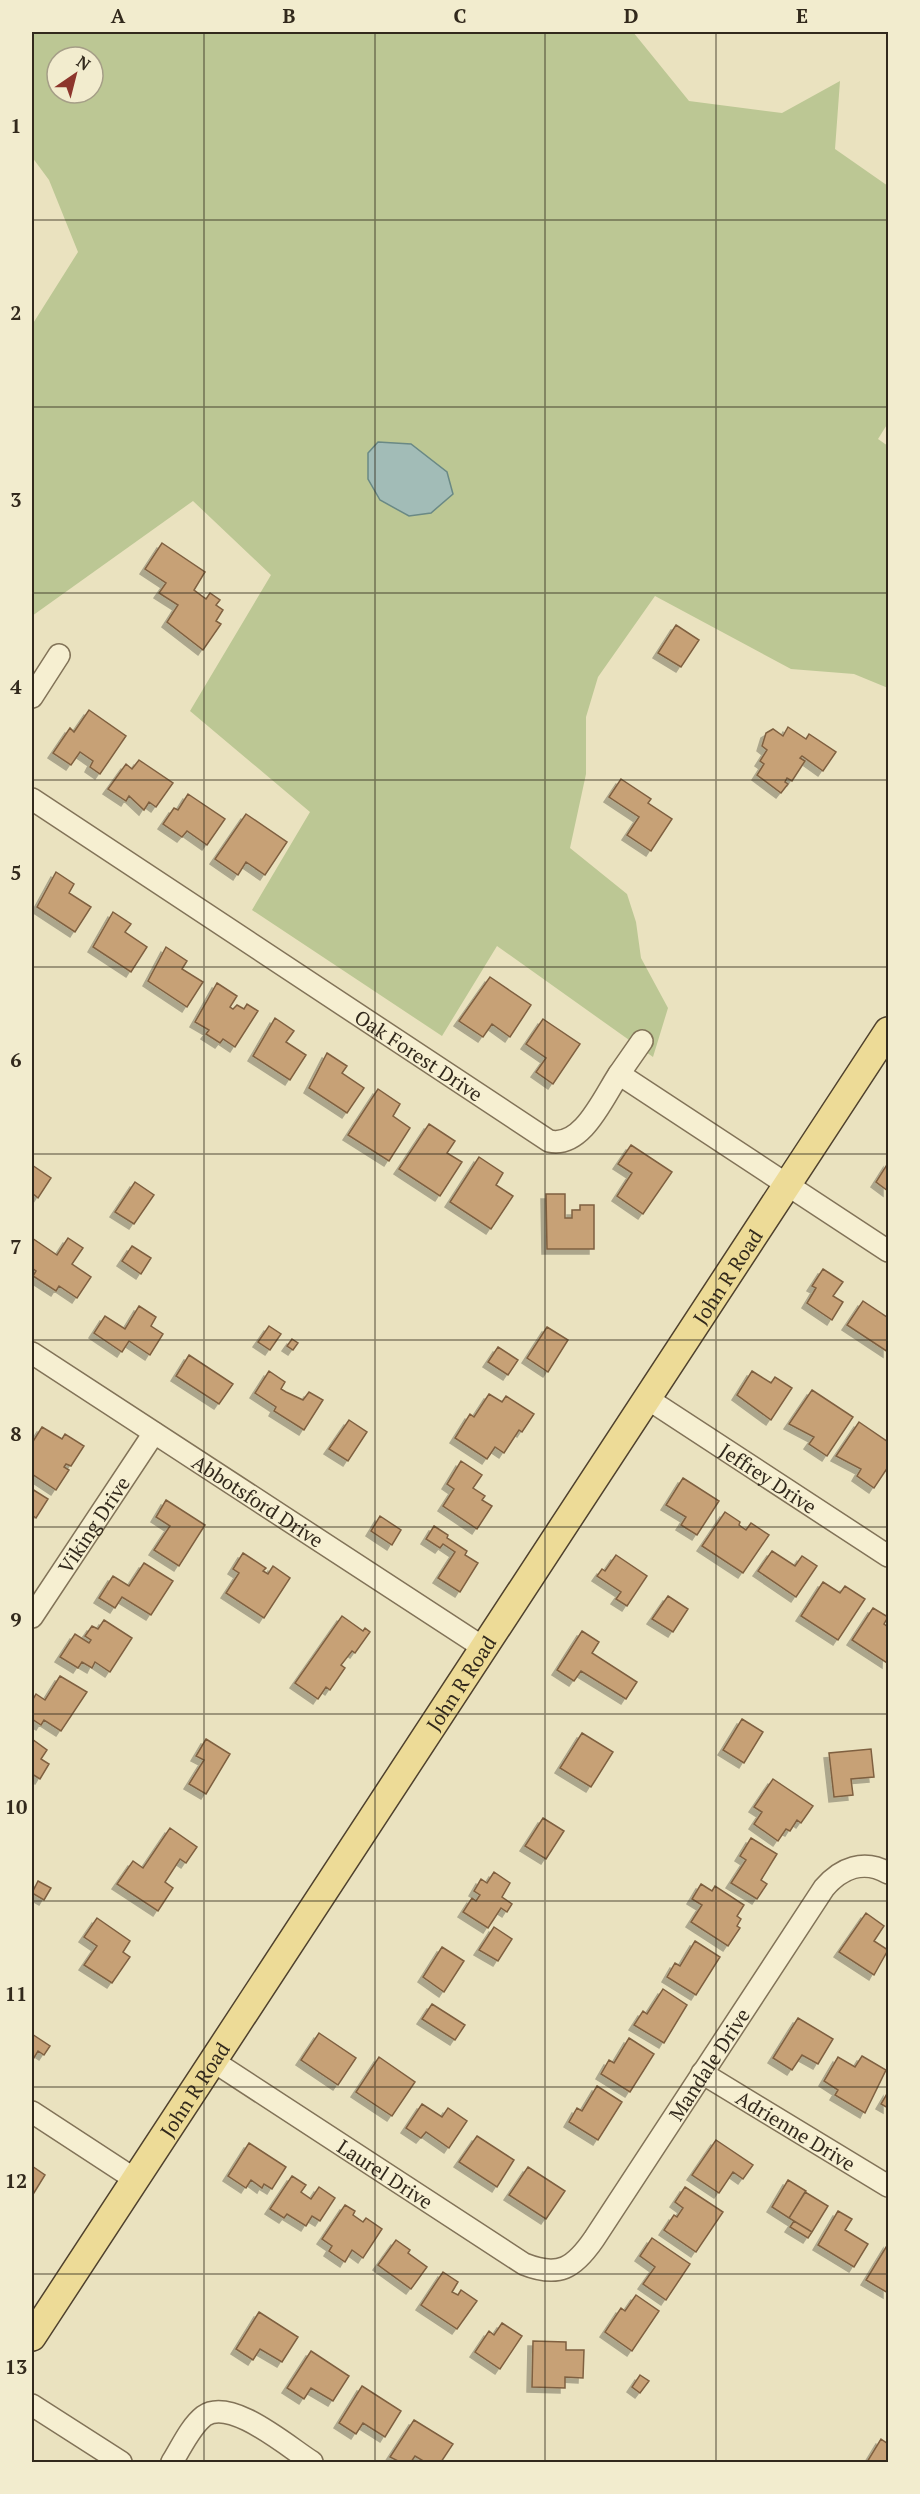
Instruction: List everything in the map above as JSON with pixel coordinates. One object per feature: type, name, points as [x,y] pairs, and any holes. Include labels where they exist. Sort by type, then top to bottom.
[{"type":"main road","name":"John R Road","points":[[32,2337],[888,1031]]},
{"type":"street","points":[[32,697],[59,655]]},
{"type":"street","name":"Oak Forest Drive","points":[[32,799],[549,1141],[566,1143],[578,1135],[642,1041]]},
{"type":"street","points":[[619,1074],[888,1251]]},
{"type":"street","name":"Abbotsford Drive","points":[[32,1353],[484,1648]]},
{"type":"street","name":"Jeffrey Drive","points":[[648,1399],[888,1556]]},
{"type":"street","name":"Viking Drive","points":[[32,1617],[154,1432]]},
{"type":"street","name":"Mandale Drive","points":[[562,2269],[576,2262],[589,2247],[824,1888],[844,1870],[861,1866],[888,1873]]},
{"type":"street","name":"Laurel Drive","points":[[213,2061],[524,2264],[546,2270],[562,2269]]},
{"type":"street","name":"Adrienne Drive","points":[[702,2073],[888,2186]]},
{"type":"street","points":[[32,2112],[136,2180]]},
{"type":"street","points":[[32,2405],[121,2463]]},
{"type":"street","points":[[171,2463],[203,2418],[224,2410],[240,2416],[312,2463]]},
{"type":"green space","points":[[32,32],[633,32],[689,101],[782,113],[840,81],[835,149],[888,186],[888,423],[878,439],[888,446],[888,688],[854,674],[791,669],[655,596],[598,677],[586,717],[586,774],[570,848],[627,894],[636,922],[641,958],[668,1008],[653,1057],[497,946],[442,1036],[252,910],[310,812],[190,711],[271,575],[193,501],[32,616],[32,325],[78,252],[49,180],[32,157]]},
{"type":"water","points":[[378,442],[411,444],[447,472],[453,494],[431,513],[409,516],[380,500],[368,479],[368,453]]},
{"type":"building","points":[[162,543],[205,572],[194,590],[206,599],[210,593],[220,600],[216,605],[223,610],[216,621],[221,624],[203,650],[167,622],[178,605],[159,593],[166,583],[145,569]]},
{"type":"building","points":[[676,625],[699,640],[681,667],[658,653]]},
{"type":"building","points":[[89,710],[126,736],[100,774],[90,767],[93,761],[80,752],[71,765],[53,753],[70,728],[74,732]]},
{"type":"building","points":[[788,727],[806,739],[809,734],[836,752],[823,771],[802,756],[800,758],[805,761],[792,781],[787,778],[785,782],[788,784],[781,793],[757,775],[764,764],[760,761],[767,750],[762,746],[766,733],[773,729],[783,736]]},
{"type":"building","points":[[139,760],[173,783],[156,807],[149,802],[144,810],[129,796],[126,801],[108,789],[126,764],[132,769]]},
{"type":"building","points":[[621,779],[651,799],[648,803],[672,819],[651,851],[627,835],[639,817],[609,797]]},
{"type":"building","points":[[188,794],[225,819],[207,845],[187,831],[182,837],[163,824],[174,808],[178,810]]},
{"type":"building","points":[[246,814],[287,842],[265,875],[246,862],[238,875],[215,859]]},
{"type":"building","points":[[56,872],[74,884],[69,893],[91,907],[75,932],[37,907]]},
{"type":"building","points":[[113,912],[131,924],[125,932],[147,947],[131,972],[93,947]]},
{"type":"building","points":[[166,947],[187,961],[182,969],[203,982],[187,1007],[148,981]]},
{"type":"building","points":[[490,977],[531,1005],[510,1037],[492,1024],[483,1037],[459,1021]]},
{"type":"building","points":[[217,983],[237,996],[230,1007],[233,1009],[237,1005],[244,1009],[247,1004],[258,1011],[235,1047],[223,1039],[220,1043],[206,1034],[209,1030],[195,1022]]},
{"type":"building","points":[[275,1018],[294,1031],[286,1042],[306,1055],[290,1080],[253,1056]]},
{"type":"building","points":[[543,1019],[580,1044],[553,1084],[536,1072],[546,1058],[526,1044]]},
{"type":"building","points":[[327,1053],[347,1066],[342,1073],[364,1088],[347,1113],[309,1088]]},
{"type":"building","points":[[378,1089],[400,1104],[393,1116],[410,1128],[389,1161],[348,1135]]},
{"type":"building","points":[[429,1124],[455,1141],[447,1153],[462,1162],[440,1196],[399,1169]]},
{"type":"building","points":[[631,1145],[672,1172],[643,1214],[617,1196],[632,1173],[618,1164]]},
{"type":"building","points":[[479,1157],[503,1173],[496,1185],[513,1196],[491,1229],[450,1202]]},
{"type":"building","points":[[888,1163],[888,1191],[876,1182]]},
{"type":"building","points":[[32,1165],[51,1178],[38,1198],[32,1193]]},
{"type":"building","points":[[135,1182],[154,1195],[134,1224],[115,1212]]},
{"type":"building","points":[[546,1194],[565,1194],[565,1218],[572,1218],[572,1210],[580,1210],[580,1205],[594,1205],[594,1249],[547,1249]]},
{"type":"building","points":[[32,1238],[57,1255],[68,1238],[83,1248],[72,1264],[91,1277],[77,1298],[59,1286],[56,1291],[33,1276],[36,1271],[32,1268]]},
{"type":"building","points":[[132,1246],[151,1258],[141,1274],[122,1261]]},
{"type":"building","points":[[823,1269],[843,1282],[833,1296],[843,1302],[832,1320],[807,1303],[816,1288],[812,1286]]},
{"type":"building","points":[[863,1301],[887,1317],[888,1314],[888,1352],[847,1325]]},
{"type":"building","points":[[139,1306],[156,1317],[151,1326],[163,1334],[150,1355],[129,1341],[122,1352],[94,1333],[105,1316],[125,1329]]},
{"type":"building","points":[[269,1326],[281,1334],[270,1350],[258,1342]]},
{"type":"building","points":[[547,1327],[568,1340],[548,1372],[527,1358]]},
{"type":"building","points":[[292,1339],[298,1343],[293,1350],[287,1346]]},
{"type":"building","points":[[498,1347],[518,1360],[508,1375],[488,1362]]},
{"type":"building","points":[[189,1355],[233,1384],[219,1404],[176,1376]]},
{"type":"building","points":[[269,1371],[285,1382],[281,1389],[286,1392],[303,1400],[309,1392],[323,1400],[304,1430],[274,1411],[276,1407],[255,1393]]},
{"type":"building","points":[[752,1371],[771,1383],[775,1377],[792,1388],[771,1420],[737,1395]]},
{"type":"building","points":[[812,1390],[853,1417],[827,1456],[809,1444],[814,1437],[789,1424]]},
{"type":"building","points":[[489,1394],[502,1402],[506,1396],[534,1414],[522,1432],[519,1430],[504,1453],[495,1447],[487,1459],[455,1438],[470,1414],[474,1417]]},
{"type":"building","points":[[349,1420],[367,1432],[348,1461],[329,1449]]},
{"type":"building","points":[[859,1422],[888,1442],[888,1467],[874,1488],[857,1476],[861,1469],[836,1456]]},
{"type":"building","points":[[42,1427],[62,1439],[65,1434],[84,1446],[71,1466],[66,1464],[64,1467],[69,1470],[56,1490],[32,1474],[32,1443]]},
{"type":"building","points":[[461,1461],[482,1475],[473,1488],[485,1496],[482,1500],[492,1506],[477,1529],[443,1506],[454,1489],[447,1484]]},
{"type":"building","points":[[683,1478],[719,1501],[697,1535],[681,1525],[686,1517],[666,1505]]},
{"type":"building","points":[[32,1489],[48,1499],[36,1518],[32,1515]]},
{"type":"building","points":[[166,1500],[205,1525],[179,1566],[154,1550],[170,1526],[156,1517]]},
{"type":"building","points":[[725,1512],[740,1522],[739,1525],[746,1530],[751,1523],[769,1535],[743,1573],[702,1546]]},
{"type":"building","points":[[380,1516],[401,1530],[392,1545],[371,1531]]},
{"type":"building","points":[[434,1526],[467,1551],[465,1555],[478,1563],[460,1592],[438,1578],[455,1552],[443,1544],[440,1548],[426,1539]]},
{"type":"building","points":[[772,1551],[795,1566],[802,1556],[817,1566],[796,1597],[758,1571]]},
{"type":"building","points":[[243,1553],[266,1568],[263,1571],[268,1574],[273,1566],[290,1578],[264,1618],[226,1593],[239,1573],[233,1569]]},
{"type":"building","points":[[616,1555],[647,1576],[627,1606],[616,1599],[621,1592],[597,1576],[602,1569],[605,1571]]},
{"type":"building","points":[[144,1563],[173,1581],[151,1615],[122,1597],[115,1608],[99,1598],[113,1576],[129,1586]]},
{"type":"building","points":[[823,1582],[840,1593],[845,1586],[865,1599],[838,1640],[801,1616]]},
{"type":"building","points":[[668,1596],[688,1609],[673,1632],[652,1619]]},
{"type":"building","points":[[873,1608],[888,1617],[884,1624],[888,1627],[887,1663],[852,1640]]},
{"type":"building","points":[[342,1616],[363,1631],[365,1628],[370,1632],[355,1653],[352,1651],[341,1665],[345,1668],[330,1690],[326,1687],[318,1699],[295,1683]]},
{"type":"building","points":[[104,1620],[132,1638],[110,1672],[95,1662],[92,1668],[82,1662],[78,1668],[60,1657],[75,1634],[89,1643],[91,1640],[85,1636],[92,1626],[98,1629]]},
{"type":"building","points":[[582,1631],[599,1642],[592,1653],[637,1682],[626,1699],[581,1671],[574,1681],[557,1670]]},
{"type":"building","points":[[60,1676],[87,1692],[61,1731],[44,1720],[41,1725],[32,1719],[32,1701],[36,1694],[45,1700]]},
{"type":"building","points":[[742,1719],[763,1732],[744,1763],[723,1750]]},
{"type":"building","points":[[582,1733],[613,1752],[591,1787],[560,1768]]},
{"type":"building","points":[[32,1739],[47,1750],[41,1759],[49,1764],[40,1779],[32,1774]]},
{"type":"building","points":[[206,1739],[230,1754],[206,1794],[189,1784],[204,1760],[196,1756]]},
{"type":"building","points":[[871,1749],[874,1777],[851,1779],[853,1795],[834,1797],[829,1753]]},
{"type":"building","points":[[773,1779],[813,1806],[801,1823],[797,1820],[790,1831],[786,1829],[778,1841],[754,1824],[762,1812],[754,1807]]},
{"type":"building","points":[[543,1818],[564,1831],[546,1859],[525,1846]]},
{"type":"building","points":[[170,1828],[197,1847],[186,1863],[180,1859],[165,1882],[173,1888],[158,1911],[117,1884],[133,1861],[143,1868]]},
{"type":"building","points":[[751,1838],[777,1854],[761,1880],[767,1884],[757,1899],[731,1883],[746,1860],[740,1856]]},
{"type":"building","points":[[494,1872],[510,1883],[502,1897],[512,1904],[507,1912],[501,1908],[488,1928],[463,1912],[472,1898],[476,1901],[480,1895],[474,1891],[481,1879],[487,1883]]},
{"type":"building","points":[[38,1881],[51,1888],[44,1900],[32,1893]]},
{"type":"building","points":[[701,1884],[712,1891],[715,1886],[744,1905],[737,1916],[741,1919],[737,1926],[740,1928],[728,1946],[691,1922],[702,1905],[692,1899]]},
{"type":"building","points":[[866,1913],[884,1926],[874,1941],[888,1950],[874,1975],[839,1952]]},
{"type":"building","points":[[97,1918],[130,1941],[123,1952],[130,1957],[112,1983],[84,1965],[97,1946],[84,1937]]},
{"type":"building","points":[[494,1927],[512,1939],[498,1961],[479,1950]]},
{"type":"building","points":[[695,1941],[720,1957],[696,1995],[667,1977],[675,1963],[680,1966]]},
{"type":"building","points":[[442,1947],[464,1961],[444,1992],[423,1977]]},
{"type":"building","points":[[663,1989],[687,2005],[664,2043],[634,2025],[643,2011],[647,2014]]},
{"type":"building","points":[[432,2004],[465,2025],[455,2040],[422,2019]]},
{"type":"building","points":[[798,2018],[833,2039],[818,2064],[802,2055],[792,2070],[773,2058]]},
{"type":"building","points":[[319,2033],[356,2058],[338,2085],[301,2060]]},
{"type":"building","points":[[32,2034],[50,2046],[44,2055],[38,2051],[32,2061]]},
{"type":"building","points":[[629,2038],[654,2054],[630,2092],[601,2074],[609,2060],[614,2063]]},
{"type":"building","points":[[862,2056],[886,2070],[865,2113],[835,2095],[838,2090],[824,2081],[838,2057],[855,2067]]},
{"type":"building","points":[[379,2057],[415,2082],[392,2116],[356,2092]]},
{"type":"building","points":[[597,2086],[622,2102],[598,2140],[569,2122],[577,2108],[582,2111]]},
{"type":"building","points":[[888,2092],[888,2108],[881,2104]]},
{"type":"building","points":[[422,2104],[442,2117],[448,2108],[467,2121],[449,2148],[426,2132],[421,2138],[406,2128]]},
{"type":"building","points":[[477,2136],[514,2160],[497,2187],[459,2162]]},
{"type":"building","points":[[716,2140],[753,2165],[743,2179],[733,2172],[719,2193],[692,2175]]},
{"type":"building","points":[[249,2143],[286,2167],[272,2189],[264,2184],[262,2188],[251,2180],[246,2188],[228,2176]]},
{"type":"building","points":[[32,2166],[45,2175],[32,2196]]},
{"type":"building","points":[[528,2167],[565,2191],[546,2219],[509,2195]]},
{"type":"building","points":[[292,2176],[306,2185],[301,2192],[311,2199],[319,2187],[335,2198],[320,2221],[312,2216],[306,2226],[287,2214],[284,2218],[270,2209]]},
{"type":"building","points":[[788,2180],[806,2191],[789,2218],[772,2207]]},
{"type":"building","points":[[685,2187],[723,2212],[696,2252],[664,2230],[674,2215],[677,2217],[683,2208],[675,2202]]},
{"type":"building","points":[[805,2192],[828,2206],[812,2232],[789,2218]]},
{"type":"building","points":[[345,2205],[355,2211],[353,2215],[363,2222],[366,2218],[382,2229],[363,2258],[352,2250],[345,2262],[329,2251],[332,2246],[322,2239]]},
{"type":"building","points":[[838,2211],[852,2219],[845,2230],[868,2244],[854,2267],[818,2245]]},
{"type":"building","points":[[794,2221],[812,2232],[808,2238],[790,2227]]},
{"type":"building","points":[[652,2238],[690,2264],[666,2300],[643,2284],[655,2267],[640,2256]]},
{"type":"building","points":[[396,2240],[410,2250],[408,2253],[427,2267],[411,2289],[378,2265]]},
{"type":"building","points":[[888,2244],[888,2293],[866,2280]]},
{"type":"building","points":[[443,2272],[458,2282],[452,2292],[458,2295],[461,2290],[477,2301],[457,2329],[421,2305]]},
{"type":"building","points":[[636,2295],[659,2311],[632,2351],[605,2332],[621,2308],[625,2311]]},
{"type":"building","points":[[259,2312],[298,2337],[282,2362],[260,2349],[253,2360],[236,2349]]},
{"type":"building","points":[[502,2323],[522,2336],[500,2369],[475,2352],[489,2331],[494,2335]]},
{"type":"building","points":[[533,2341],[566,2342],[566,2350],[584,2350],[583,2378],[565,2377],[565,2388],[532,2387]]},
{"type":"building","points":[[311,2351],[349,2376],[333,2401],[311,2388],[304,2399],[287,2388]]},
{"type":"building","points":[[640,2375],[649,2381],[640,2393],[632,2387]]},
{"type":"building","points":[[362,2386],[401,2411],[385,2437],[363,2423],[356,2434],[339,2423]]},
{"type":"building","points":[[414,2420],[453,2444],[441,2462],[425,2462],[415,2456],[411,2462],[400,2462],[390,2457]]},
{"type":"building","points":[[881,2439],[888,2444],[888,2462],[867,2462]]}]
